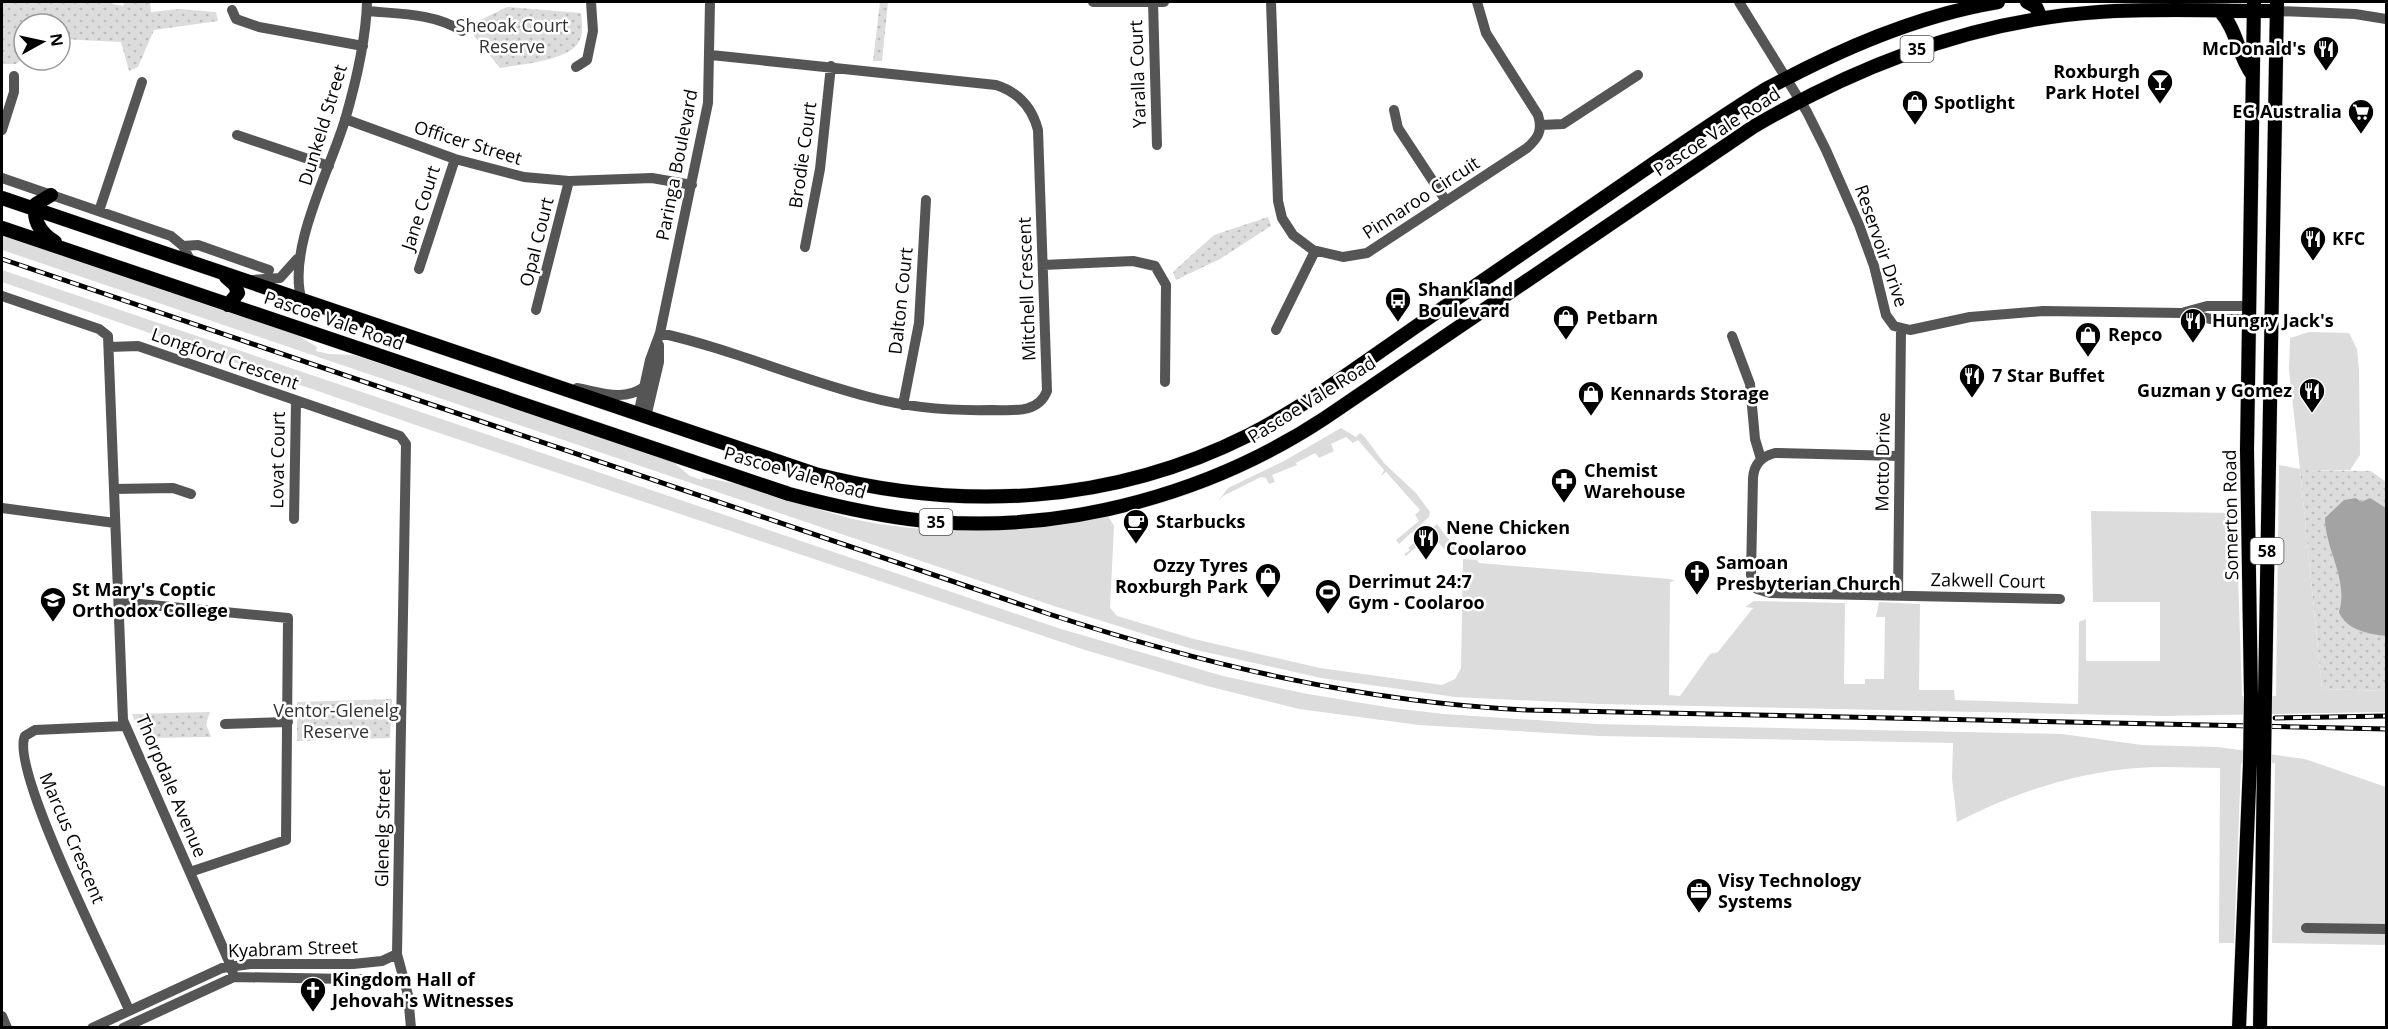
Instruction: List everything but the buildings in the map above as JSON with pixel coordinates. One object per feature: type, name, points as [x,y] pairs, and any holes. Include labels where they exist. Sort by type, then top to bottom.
[{"type":"main road","name":"Pascoe Vale Road","points":[[2,198],[815,474],[875,488],[955,497],[1018,496],[1104,484],[1184,462],[1249,434],[1343,377],[1727,113],[1787,78],[1842,51],[1896,29],[1943,14],[1998,2]]},
{"type":"main road","points":[[2027,2],[2036,7],[2041,18]]},
{"type":"main road","name":"Pascoe Vale Road","points":[[2,228],[789,494],[859,511],[938,522],[1012,522],[1089,513],[1169,493],[1212,477],[1272,450],[1356,396],[1721,148],[1800,100],[1865,68],[1963,34],[2041,18],[2101,12],[2220,11],[2254,6],[2277,6]]},
{"type":"main road","name":"Somerton Road","points":[[2254,6],[2247,450],[2258,696]]},
{"type":"main road","name":"Somerton Road","points":[[2260,1028],[2258,696],[2271,313],[2277,6]]},
{"type":"main road","points":[[2220,11],[2232,28],[2246,66],[2253,76]]},
{"type":"main road","points":[[51,195],[39,200],[35,209],[36,220],[42,232],[68,250]]},
{"type":"main road","points":[[216,271],[230,279],[238,290],[237,296],[228,304]]},
{"type":"main road","points":[[2249,312],[2271,313]]},
{"type":"main road","points":[[1343,377],[1356,396]]},
{"type":"main road","points":[[635,442],[642,416]]},
{"type":"main road","name":"Somerton Road","points":[[2239,1028],[2257,763]]},
{"type":"street","points":[[576,67],[587,60],[592,40],[591,2]]},
{"type":"street","name":"Paringa Boulevard","points":[[642,416],[644,387],[660,333],[708,103],[711,2]]},
{"type":"street","points":[[1093,2],[1164,2]]},
{"type":"street","name":"Yaralla Court","points":[[1153,2],[1158,147]]},
{"type":"street","name":"Pinnaroo Circuit","points":[[1271,2],[1278,201],[1282,218],[1293,235],[1315,251],[1343,257],[1367,253],[1527,148],[1540,133],[1541,125]]},
{"type":"street","points":[[1477,2],[1486,33],[1541,125],[1563,124],[1640,74]]},
{"type":"street","points":[[1739,2],[1787,78]]},
{"type":"street","points":[[367,6],[433,18],[450,23],[462,31]]},
{"type":"street","name":"Dunkeld Street","points":[[241,279],[280,278],[291,269],[299,256],[345,119],[363,46],[367,6]]},
{"type":"street","points":[[2277,6],[2386,19]]},
{"type":"street","points":[[232,10],[237,19],[259,27],[363,46]]},
{"type":"street","name":"Mitchell Crescent","points":[[660,333],[714,345],[868,397],[903,405],[940,410],[1020,410],[1035,407],[1043,401],[1047,392],[1038,130],[1034,116],[1018,96],[996,85],[711,55]]},
{"type":"street","name":"Brodie Court","points":[[804,250],[820,169],[831,66]]},
{"type":"street","points":[[2,130],[14,92],[14,76]]},
{"type":"street","name":"Reservoir Drive","points":[[1787,78],[1800,100],[1858,221],[1874,266],[1886,315],[1894,326],[1901,330],[1997,313],[2182,313],[2211,320],[2249,312]]},
{"type":"street","points":[[99,211],[142,82]]},
{"type":"street","points":[[1395,109],[1398,128],[1446,201]]},
{"type":"street","name":"Officer Street","points":[[345,119],[455,159],[524,177],[569,182],[652,178],[692,185]]},
{"type":"street","points":[[237,135],[329,166]]},
{"type":"street","name":"Jane Court","points":[[418,269],[455,159]]},
{"type":"street","points":[[2,178],[171,236],[183,246],[191,262]]},
{"type":"street","name":"Opal Court","points":[[536,310],[569,182]]},
{"type":"street","name":"Dalton Court","points":[[903,405],[919,323],[927,197]]},
{"type":"street","points":[[183,246],[198,245],[269,270]]},
{"type":"street","points":[[1274,330],[1315,251]]},
{"type":"street","name":"Dunkeld Street","points":[[299,256],[298,285],[302,301]]},
{"type":"street","points":[[1043,265],[1133,261],[1155,266],[1166,285],[1165,384]]},
{"type":"street","points":[[2,308],[2,296],[99,329],[108,336],[109,347]]},
{"type":"street","name":"Motto Drive","points":[[1898,596],[1901,330]]},
{"type":"street","name":"Paringa Boulevard","points":[[642,416],[659,362],[660,333]]},
{"type":"street","points":[[1732,336],[1750,384],[1755,439],[1761,459],[1775,453],[1899,456]]},
{"type":"street","name":"Longford Crescent","points":[[109,347],[138,346],[400,436],[407,448]]},
{"type":"street","name":"Thorpdale Avenue","points":[[109,347],[124,726],[190,872],[234,977]]},
{"type":"street","points":[[563,389],[568,386],[615,395],[630,394],[644,387]]},
{"type":"street","name":"Lovat Court","points":[[294,519],[296,401]]},
{"type":"street","name":"Glenelg Street","points":[[407,448],[397,954],[408,995],[411,1028]]},
{"type":"street","name":"Zakwell Court","points":[[1761,459],[1754,470],[1753,478],[1751,575],[1757,589],[1770,593],[2060,598]]},
{"type":"street","points":[[114,489],[173,488],[192,494]]},
{"type":"street","points":[[2,508],[115,523]]},
{"type":"street","points":[[119,602],[288,618],[286,840],[190,872]]},
{"type":"street","points":[[225,724],[288,722]]},
{"type":"street","name":"Marcus Crescent","points":[[124,726],[35,730],[25,736],[22,750],[38,806],[129,1010]]},
{"type":"street","points":[[2306,928],[2386,929]]},
{"type":"street","name":"Kyabram Street","points":[[92,1028],[213,971],[231,966],[353,964],[382,961],[397,954]]},
{"type":"street","name":"Kyabram Street","points":[[123,1028],[234,977],[403,980]]},
{"type":"street","points":[[2,1016],[7,1028]]},
{"type":"green space","points":[[2,2],[104,2],[123,6],[125,2],[150,2],[151,12],[179,9],[216,12],[218,21],[154,30],[138,67],[129,71],[121,42],[72,40],[72,12],[12,12],[12,64],[4,64],[2,61]]},
{"type":"green space","points":[[880,2],[888,2],[882,61],[873,61]]},
{"type":"green space","name":"Sheoak Court Reserve","points":[[507,7],[581,13],[581,37],[577,45],[558,56],[500,68],[474,36],[474,23]]},
{"type":"green space","points":[[1268,217],[1271,226],[1220,259],[1176,280],[1173,272],[1214,235]]},
{"type":"green space","points":[[2,235],[297,335],[317,347],[316,351],[354,355],[672,461],[690,476],[760,490],[853,519],[916,528],[980,530],[1045,526],[1108,516],[1114,526],[1110,608],[1117,616],[1194,639],[1320,668],[1442,685],[1455,679],[1461,668],[1463,559],[1477,560],[1479,563],[1670,579],[1675,581],[1670,582],[1669,695],[1680,696],[1710,654],[1718,652],[1753,608],[1745,607],[1754,601],[1845,603],[1844,684],[1865,684],[1865,679],[1884,679],[1885,617],[1876,617],[1879,602],[1920,604],[1919,690],[1954,690],[1955,700],[2078,704],[2079,622],[2086,619],[2086,661],[2160,661],[2160,602],[2093,602],[2091,511],[2236,513],[2242,696],[2276,696],[2279,465],[2300,469],[2289,370],[2290,338],[2309,332],[2349,333],[2357,349],[2359,370],[2360,455],[2350,470],[2300,470],[2322,689],[2386,691],[2386,712],[2164,716],[1599,704],[1455,697],[1321,678],[1192,649],[1057,607],[2,250]]},
{"type":"green space","points":[[2,270],[1061,629],[1223,676],[1308,694],[1444,714],[1596,724],[2062,734],[2142,745],[2218,747],[2305,759],[2386,787],[2386,945],[2272,943],[2275,763],[2241,764],[2234,943],[2219,943],[2220,768],[2147,767],[2090,774],[2022,793],[1957,822],[1952,778],[1953,743],[1600,736],[1419,725],[1299,709],[1207,686],[1085,650],[436,432],[2,282]]},
{"type":"green space","points":[[1341,428],[1356,437],[1360,433],[1364,436],[1384,463],[1416,493],[1430,512],[1429,517],[1399,544],[1396,540],[1419,521],[1415,515],[1420,510],[1386,472],[1381,476],[1384,470],[1358,440],[1353,443],[1346,437],[1331,444],[1334,451],[1319,458],[1315,453],[1296,463],[1297,465],[1272,475],[1275,482],[1269,484],[1266,478],[1261,477],[1223,496],[1218,501],[1228,488],[1284,461]]},
{"type":"green space","points":[[2300,470],[2371,471],[2386,482],[2386,691],[2322,689]]},
{"type":"green space","points":[[1437,524],[1455,548],[1452,558],[1431,534],[1406,556],[1404,554],[1410,550],[1408,548]]},
{"type":"green space","name":"Ventor-Glenelg Reserve","points":[[392,699],[390,738],[297,741],[297,702]]},
{"type":"green space","points":[[210,712],[206,724],[211,737],[142,738],[132,714]]},
{"type":"shaded area","points":[[2356,498],[2361,502],[2370,498],[2386,508],[2386,636],[2352,627],[2339,612],[2341,588],[2325,518],[2344,500]]},
{"type":"railway","points":[[2,259],[1049,614],[1225,665],[1344,690],[1465,706],[1527,710],[2386,729]]},
{"type":"railway","points":[[2275,718],[2386,716]]},
{"type":"place","name":"McDonald's","points":[[2326,72]]},
{"type":"place","name":"Roxburgh Park Hotel","points":[[2160,105]]},
{"type":"place","name":"Spotlight","points":[[1915,126]]},
{"type":"place","name":"EG Australia","points":[[2361,135]]},
{"type":"place","name":"KFC","points":[[2313,262]]},
{"type":"place","name":"Shankland Boulevard","points":[[1398,323]]},
{"type":"place","name":"Petbarn","points":[[1566,341]]},
{"type":"place","name":"Hungry Jack's","points":[[2193,344]]},
{"type":"place","name":"Repco","points":[[2088,358]]},
{"type":"place","name":"7 Star Buffet","points":[[1972,399]]},
{"type":"place","name":"Guzman y Gomez","points":[[2312,414]]},
{"type":"place","name":"Kennards Storage","points":[[1591,417]]},
{"type":"place","name":"Chemist Warehouse","points":[[1564,504]]},
{"type":"place","name":"Starbucks","points":[[1136,545]]},
{"type":"place","name":"Nene Chicken Coolaroo","points":[[1426,561]]},
{"type":"place","name":"Samoan Presbyterian Church","points":[[1697,596]]},
{"type":"place","name":"Ozzy Tyres Roxburgh Park","points":[[1268,599]]},
{"type":"place","name":"Derrimut 24:7 Gym - Coolaroo","points":[[1328,615]]},
{"type":"place","name":"St Mary's Coptic Orthodox College","points":[[53,623]]},
{"type":"place","name":"Visy Technology Systems","points":[[1699,914]]},
{"type":"place","name":"Kingdom Hall of Jehovah's Witnesses","points":[[313,1013]]}]
